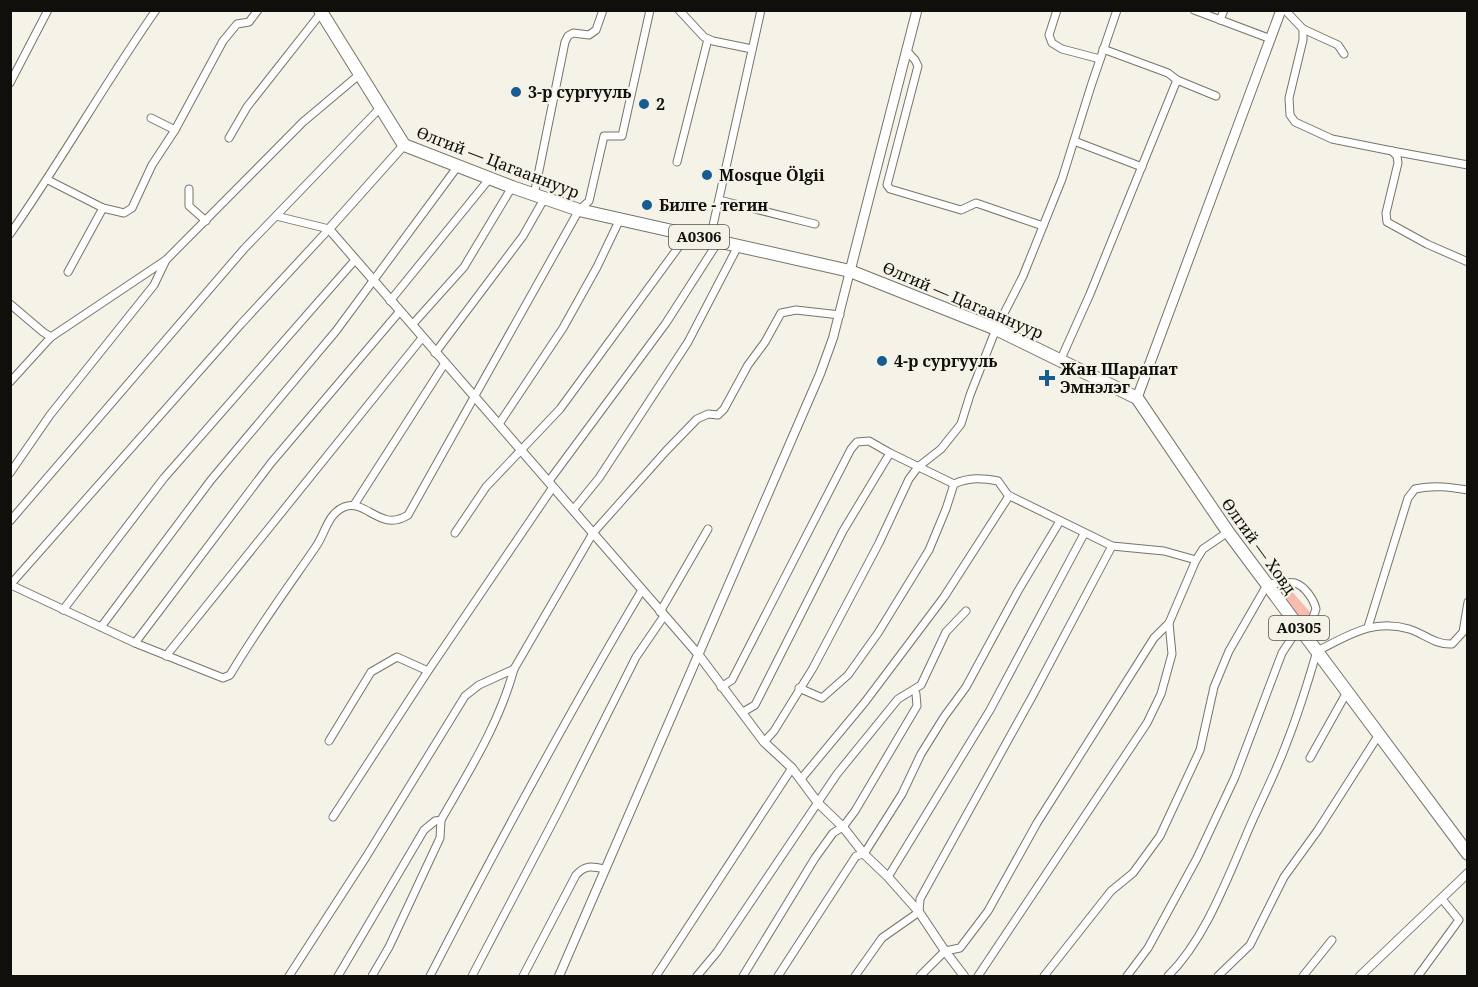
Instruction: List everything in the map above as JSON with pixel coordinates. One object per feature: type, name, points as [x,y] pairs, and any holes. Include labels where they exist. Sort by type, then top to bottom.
[{"type":"highway","name":"Өлгий — Цагааннуур","points":[[320,12],[404,145],[579,210],[850,272],[996,329],[1137,398]]},
{"type":"highway","name":"Өлгий — Ховд","points":[[1137,398],[1228,532],[1467,854]]},
{"type":"main road","points":[[850,272],[917,10]]},
{"type":"main road","points":[[1137,398],[1283,10]]},
{"type":"street","points":[[10,83],[48,10]]},
{"type":"street","points":[[10,234],[48,180],[117,66],[156,10]]},
{"type":"street","points":[[48,180],[103,208],[124,213],[132,208],[152,165],[175,130],[223,41],[237,24],[249,22],[258,10]]},
{"type":"street","points":[[435,353],[523,237],[539,197],[565,42],[573,33],[589,35],[596,30],[603,10]]},
{"type":"street","points":[[404,145],[241,324],[11,585],[135,643],[223,678],[230,675],[255,633],[318,544],[328,522],[344,507],[354,505],[389,521],[400,521],[408,515],[579,210],[589,201],[604,136],[621,136],[650,10]]},
{"type":"street","points":[[679,10],[696,30],[708,39],[752,50]]},
{"type":"street","points":[[333,817],[551,484],[666,323],[714,240],[719,200],[761,10]]},
{"type":"street","points":[[1057,10],[1049,35],[1052,43],[1062,49],[1100,59]]},
{"type":"street","points":[[764,742],[774,731],[813,668],[879,543],[909,479],[918,467],[941,449],[961,424],[996,329],[1023,276],[1062,179],[1117,10]]},
{"type":"street","points":[[1194,10],[1271,39]]},
{"type":"street","points":[[1220,20],[1224,10]]},
{"type":"street","points":[[1283,10],[1303,29],[1338,45],[1344,54]]},
{"type":"street","points":[[229,138],[247,107],[320,12]]},
{"type":"street","points":[[1303,29],[1303,40],[1288,98],[1290,115],[1295,122],[1332,139],[1467,165]]},
{"type":"street","points":[[677,162],[708,39]]},
{"type":"street","points":[[1103,49],[1168,73],[1177,80],[1216,96]]},
{"type":"street","points":[[907,51],[918,66],[887,185],[890,189],[961,210],[975,203],[1043,226]]},
{"type":"street","points":[[10,382],[51,337],[166,260],[303,122],[360,74]]},
{"type":"street","points":[[1060,361],[1090,294],[1177,80]]},
{"type":"street","points":[[10,521],[236,258],[381,107]]},
{"type":"street","points":[[151,118],[175,130]]},
{"type":"street","points":[[1074,141],[1142,167]]},
{"type":"street","points":[[1392,151],[1397,156],[1398,163],[1386,213],[1387,222],[1467,262]]},
{"type":"street","points":[[101,627],[211,480],[336,331],[458,166]]},
{"type":"street","points":[[390,301],[490,178]]},
{"type":"street","points":[[412,325],[464,267],[512,187]]},
{"type":"street","points":[[189,189],[189,206],[206,221]]},
{"type":"street","points":[[719,200],[815,224]]},
{"type":"street","points":[[68,272],[103,208]]},
{"type":"street","points":[[276,216],[329,230],[698,654],[764,742],[792,768],[818,803],[843,827],[864,854],[919,912],[964,976]]},
{"type":"street","points":[[499,424],[563,328],[597,267],[620,219]]},
{"type":"street","points":[[455,533],[486,487],[560,409],[688,234]]},
{"type":"street","points":[[573,510],[599,478],[688,342],[738,246]]},
{"type":"street","points":[[10,473],[50,415],[154,285],[166,260]]},
{"type":"street","points":[[63,610],[164,478],[355,260]]},
{"type":"street","points":[[559,976],[820,374],[840,315],[850,272]]},
{"type":"street","points":[[10,304],[51,337]]},
{"type":"street","points":[[372,976],[389,947],[440,838],[441,820],[503,707],[514,669],[593,533],[666,451],[698,419],[708,414],[718,415],[724,409],[748,365],[765,342],[781,313],[796,310],[840,315]]},
{"type":"street","points":[[135,643],[271,463],[400,311]]},
{"type":"street","points":[[166,656],[422,338]]},
{"type":"street","points":[[354,505],[445,363]]},
{"type":"street","points":[[721,687],[732,680],[851,448],[857,442],[869,441],[954,484]]},
{"type":"street","points":[[743,712],[755,705],[843,531],[890,453]]},
{"type":"street","points":[[799,688],[822,698],[848,675],[878,633],[929,550],[954,484],[961,480],[980,478],[998,481],[1009,496],[1112,546],[1164,551],[1196,560]]},
{"type":"street","points":[[1368,627],[1408,498],[1415,489],[1424,487],[1437,486],[1467,490]]},
{"type":"street","points":[[801,780],[865,702],[937,606],[1009,496]]},
{"type":"street","points":[[778,976],[856,856],[864,854],[902,794],[921,754],[966,687],[1018,591],[1060,521]]},
{"type":"street","points":[[472,976],[636,657],[708,529]]},
{"type":"street","points":[[920,976],[945,951],[960,948],[988,910],[1043,813],[1154,638],[1168,623],[1196,560],[1203,549],[1228,532]]},
{"type":"street","points":[[888,877],[990,710],[1084,534]]},
{"type":"street","points":[[919,912],[920,898],[1033,695],[1112,546]]},
{"type":"street","points":[[1044,976],[1111,891],[1133,873],[1160,836],[1200,750],[1214,687],[1225,660],[1266,584],[1295,583],[1305,589],[1316,609],[1302,632],[1282,653],[1234,777],[1197,858],[1148,948],[1127,976]]},
{"type":"street","points":[[430,976],[571,711],[642,590]]},
{"type":"street","points":[[1168,976],[1179,965],[1197,938],[1231,874],[1287,743],[1317,651],[1368,627],[1386,625],[1410,629],[1441,645],[1452,644],[1463,632],[1467,602]]},
{"type":"street","points":[[697,976],[717,952],[847,760],[898,699],[921,686],[946,632],[966,611]]},
{"type":"street","points":[[978,976],[1147,723],[1161,694],[1172,654],[1168,623]]},
{"type":"street","points":[[329,741],[371,672],[397,657],[428,671]]},
{"type":"street","points":[[289,976],[366,857],[465,696],[479,685],[514,669]]},
{"type":"street","points":[[1310,758],[1347,692]]},
{"type":"street","points":[[743,976],[815,858],[833,833],[843,827],[882,768],[917,706],[916,694]]},
{"type":"street","points":[[1218,976],[1250,945],[1284,877],[1318,830],[1378,736]]},
{"type":"street","points":[[656,976],[792,768]]},
{"type":"street","points":[[338,976],[424,830],[435,821],[441,820]]},
{"type":"street","points":[[523,976],[576,875],[588,866],[604,869]]},
{"type":"street","points":[[1360,976],[1467,873]]},
{"type":"street","points":[[1418,976],[1459,920],[1442,899]]},
{"type":"street","points":[[855,976],[882,938],[919,912]]},
{"type":"street","points":[[1303,976],[1332,940]]},
{"type":"shaded area","points":[[1288,587],[1310,612],[1306,623],[1301,622],[1281,593]]},
{"type":"place","name":"3-р сургууль","points":[[516,92]]},
{"type":"place","name":"2","points":[[644,104]]},
{"type":"place","name":"Mosque Ölgii","points":[[707,175]]},
{"type":"place","name":"Билге - тегин","points":[[647,205]]},
{"type":"place","name":"4-р сургууль","points":[[882,361]]},
{"type":"place","name":"Жан Шарапат Эмнэлэг","points":[[1047,378]]}]
